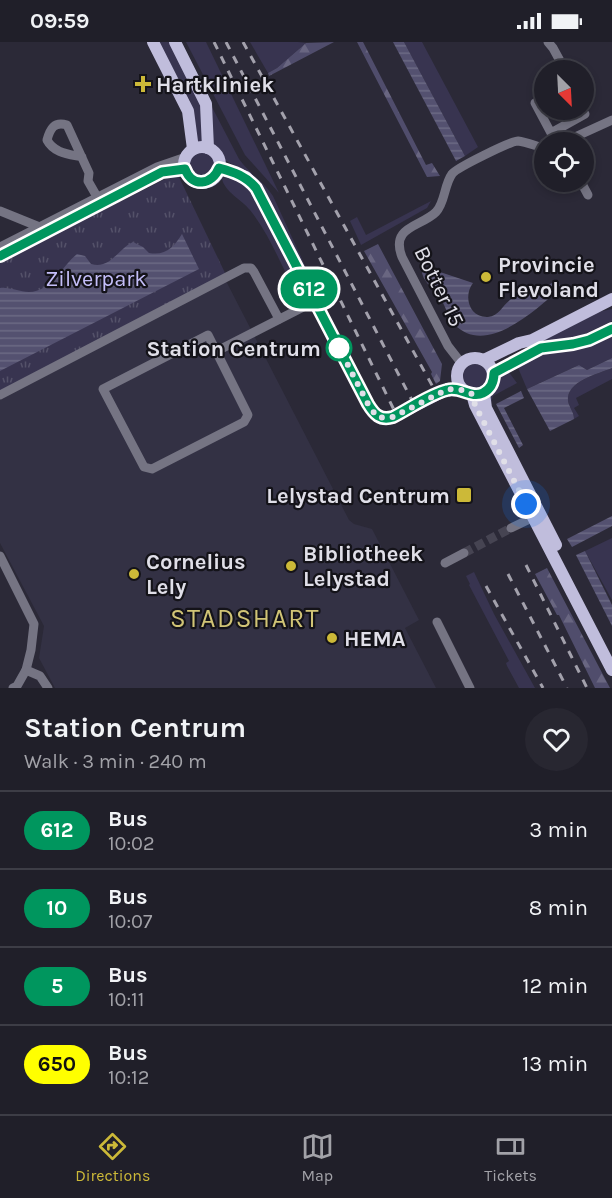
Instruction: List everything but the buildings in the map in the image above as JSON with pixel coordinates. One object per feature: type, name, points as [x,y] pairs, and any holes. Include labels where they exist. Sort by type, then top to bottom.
[{"type":"main road","points":[[153,42],[188,111],[186,174],[194,181],[204,182],[213,178],[219,168],[218,157],[208,148],[203,147],[188,158]]},
{"type":"main road","points":[[175,42],[206,104],[208,148]]},
{"type":"main road","points":[[219,168],[246,177],[256,188],[373,413],[381,418],[393,417],[448,389],[457,378],[462,364],[472,358],[484,360],[494,373],[492,385],[473,392],[448,389]]},
{"type":"main road","points":[[484,360],[519,343],[532,340],[612,299]]},
{"type":"main road","points":[[494,373],[541,348],[589,340],[612,329]]},
{"type":"main road","points":[[457,378],[473,392],[475,405],[612,652]]},
{"type":"main road","points":[[537,516],[612,670]]},
{"type":"street","points":[[548,42],[560,60]]},
{"type":"street","points":[[544,120],[551,133],[571,120]]},
{"type":"street","points":[[588,120],[594,130]]},
{"type":"street","points":[[589,132],[612,120]]},
{"type":"street","name":"Botter 15","points":[[462,364],[448,346],[402,257],[399,240],[405,230],[430,217],[438,210],[452,173],[516,141],[534,146]]},
{"type":"street","points":[[82,157],[89,173],[88,181],[99,201]]},
{"type":"street","points":[[0,256],[170,161],[188,158]]},
{"type":"street","points":[[141,162],[147,175]]},
{"type":"street","points":[[0,211],[43,230]]},
{"type":"street","points":[[0,247],[43,230]]},
{"type":"street","points":[[0,395],[244,268],[251,268],[279,319]]},
{"type":"street","points":[[215,352],[315,301]]},
{"type":"street","points":[[208,335],[215,352],[248,415],[244,422],[152,469],[144,467],[103,389],[208,335]]},
{"type":"street","points":[[511,528],[537,516]]},
{"type":"street","points":[[445,563],[464,553]]},
{"type":"street","points":[[0,556],[34,624],[32,650],[26,670],[17,686],[13,688]]},
{"type":"street","points":[[437,622],[469,686]]},
{"type":"street","points":[[26,670],[40,676],[48,688]]},
{"type":"shaded area","points":[[393,42],[404,42],[465,156],[456,161]]},
{"type":"shaded area","points":[[182,234],[199,269],[0,371],[0,288],[25,292],[37,291],[50,283],[77,254],[85,256],[91,264],[104,264],[133,242],[149,253],[165,252],[173,247]]},
{"type":"shaded area","points":[[425,267],[473,283],[468,300],[472,310],[481,316],[495,315],[513,298],[537,289],[540,291],[541,288],[559,280],[560,289],[538,308],[510,327],[481,336],[467,333],[452,322],[441,299],[423,277]]},
{"type":"shaded area","points":[[226,281],[349,520],[354,524],[372,529],[419,620],[405,628],[436,688],[55,688],[39,658],[44,626],[0,543],[0,400]]},
{"type":"shaded area","points":[[612,358],[612,368],[584,379],[572,388],[568,401],[574,419],[550,431],[527,389],[579,365],[587,370]]},
{"type":"shaded area","points":[[521,391],[524,398],[504,408],[523,445],[519,448],[496,404]]},
{"type":"shaded area","points":[[612,516],[612,526],[572,547],[567,539]]},
{"type":"shaded area","points":[[585,551],[612,605],[612,626],[576,555]]},
{"type":"green space","points":[[159,42],[173,42],[203,106],[203,142],[196,143],[190,101]]},
{"type":"green space","points":[[178,42],[239,159],[273,196],[308,272],[306,273],[245,171],[226,161],[214,146]]},
{"type":"green space","points":[[186,42],[206,42],[279,193],[245,155]]},
{"type":"green space","points":[[250,42],[298,42],[306,43],[268,73]]},
{"type":"green space","points":[[334,42],[269,76],[268,73],[306,43]]},
{"type":"green space","points":[[357,42],[363,42],[426,165],[432,163],[440,176],[427,177]]},
{"type":"green space","points":[[404,42],[422,42],[478,147],[465,156]]},
{"type":"green space","points":[[202,152],[207,153],[213,159],[213,169],[207,175],[202,176],[197,175],[191,169],[190,164],[191,159],[197,153]]},
{"type":"green space","name":"Zilverpark","points":[[177,173],[226,275],[0,391],[0,262]]},
{"type":"green space","points":[[224,177],[240,179],[250,188],[298,277],[290,281],[262,227],[250,210],[230,192],[222,179]]},
{"type":"green space","points":[[431,201],[427,208],[361,245],[350,221],[357,217],[366,235]]},
{"type":"green space","points":[[378,244],[442,364],[440,381],[436,384],[432,372],[364,251]]},
{"type":"green space","points":[[612,309],[612,321],[581,336],[516,355],[593,313]]},
{"type":"green space","points":[[612,335],[612,358],[587,370],[579,365],[527,389],[516,363],[529,357]]},
{"type":"green space","points":[[475,364],[480,365],[486,371],[486,381],[480,387],[475,388],[470,387],[464,381],[463,376],[464,371],[470,365]]},
{"type":"green space","points":[[612,368],[612,379],[576,398],[579,405],[574,408],[579,416],[574,419],[568,401],[572,388],[584,379]]},
{"type":"green space","points":[[508,371],[517,383],[493,396],[490,407],[489,401],[493,386]]},
{"type":"green space","points":[[612,538],[612,600],[585,551]]},
{"type":"green space","points":[[547,568],[610,688],[595,688],[559,615],[535,574]]},
{"type":"green space","points":[[474,572],[494,614],[535,688],[519,688],[507,666],[506,663],[509,661],[469,585],[466,576]]},
{"type":"tunnel","points":[[464,553],[511,528]]},
{"type":"railway","points":[[214,42],[398,418]]},
{"type":"railway","points":[[226,42],[417,410]]},
{"type":"railway","points":[[243,42],[439,398]]},
{"type":"railway","points":[[526,565],[587,688]]},
{"type":"railway","points":[[508,574],[567,688]]},
{"type":"railway","points":[[486,586],[543,688]]},
{"type":"bus line","name":"612","points":[[0,256],[162,172],[185,169],[190,178],[199,182],[213,178],[219,168],[246,177],[256,188],[373,413],[377,417],[384,418],[393,417],[448,389],[463,390],[471,394],[484,393],[492,385],[494,373],[515,360],[541,348],[589,340],[612,329]]},
{"type":"place","name":"Hartkliniek","points":[[143,84]]},
{"type":"place","name":"Provincie Flevoland","points":[[486,277]]},
{"type":"place","name":"Station Centrum","points":[[339,348]]},
{"type":"place","name":"Lelystad Centrum","points":[[464,495]]},
{"type":"place","name":"Bibliotheek Lelystad","points":[[291,566]]},
{"type":"place","name":"Cornelius Lely","points":[[134,574]]},
{"type":"place","name":"HEMA","points":[[332,638]]},
{"type":"district","name":"STADSHART","points":[[245,618]]},
{"type":"route","points":[[339,348],[336,342],[377,417],[393,417],[448,389],[463,390],[472,394],[475,405],[526,504]]}]
